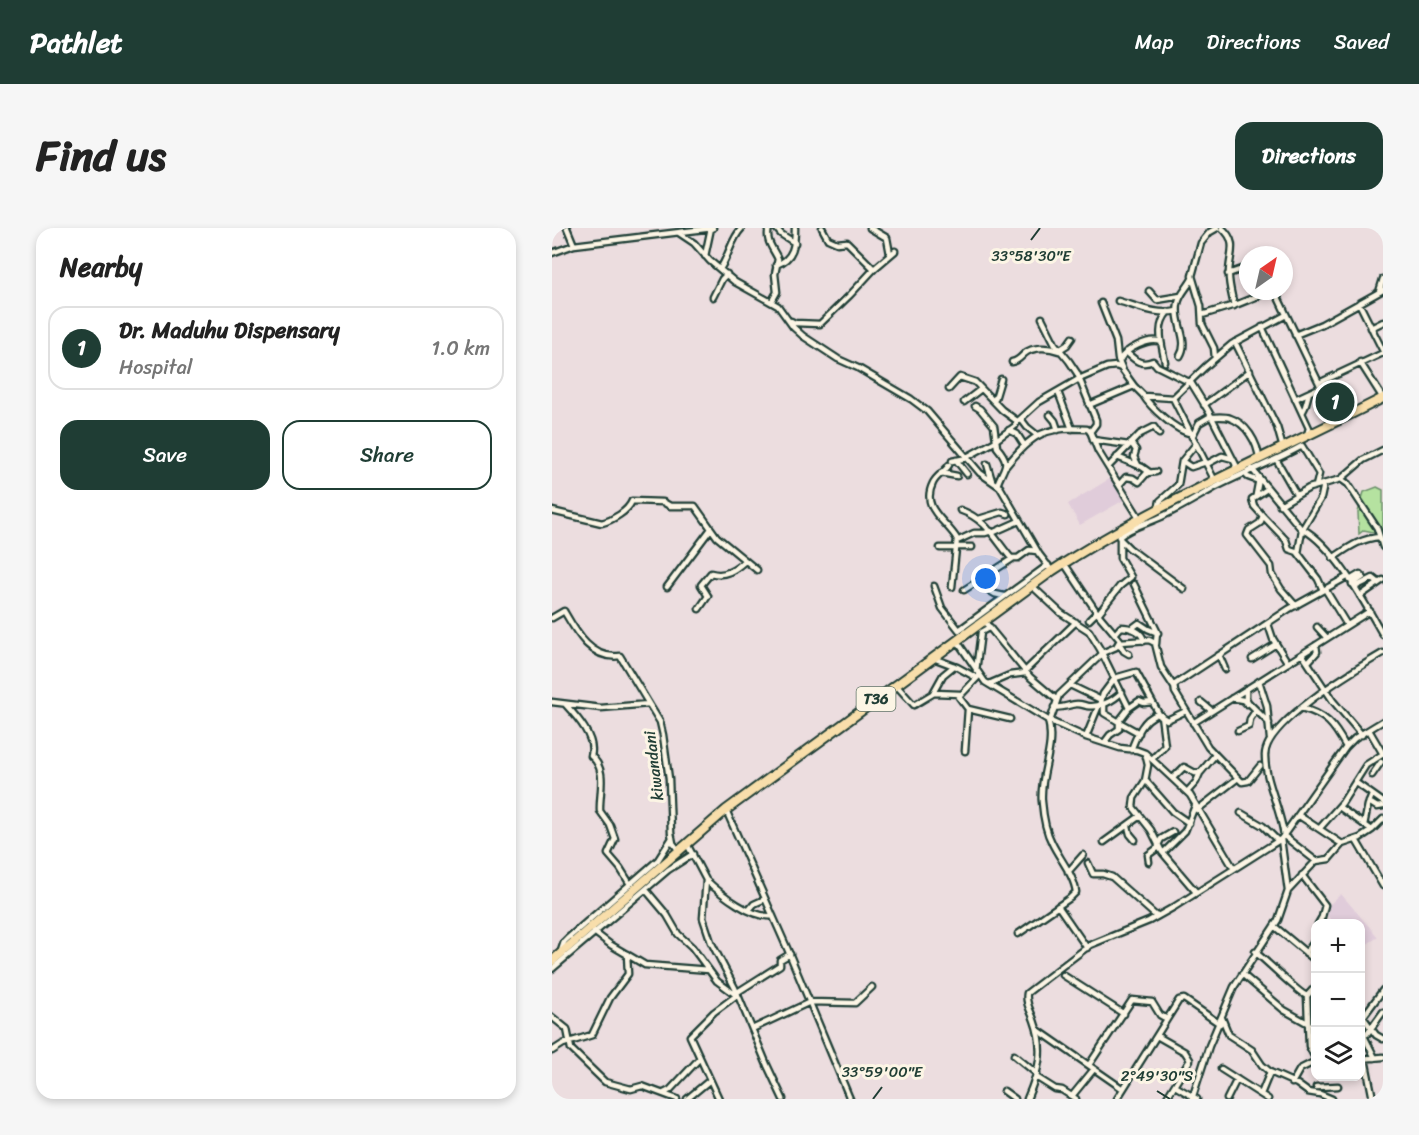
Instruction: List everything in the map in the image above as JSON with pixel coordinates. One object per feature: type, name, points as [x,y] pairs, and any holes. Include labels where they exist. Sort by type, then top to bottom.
[{"type":"highway","name":"T36","points":[[552,961],[726,810],[957,641],[961,633],[987,624],[1050,568],[1119,536],[1140,519],[1233,471],[1244,470],[1259,459],[1283,448],[1299,444],[1307,435],[1381,399]]},
{"type":"street","points":[[567,228],[574,245]]},
{"type":"street","points":[[669,228],[670,234]]},
{"type":"street","points":[[552,253],[574,245],[712,228],[705,256]]},
{"type":"street","points":[[720,269],[736,235],[742,228]]},
{"type":"street","points":[[769,228],[767,235],[770,247],[778,259],[775,274],[777,292],[772,301]]},
{"type":"street","points":[[776,228],[795,243]]},
{"type":"street","points":[[776,265],[785,261],[795,243],[795,228]]},
{"type":"street","points":[[822,228],[828,239],[837,243],[847,242],[874,269]]},
{"type":"street","points":[[870,228],[887,238],[890,254]]},
{"type":"street","points":[[1180,356],[1184,351],[1185,342],[1178,325],[1177,311],[1181,296],[1192,279],[1201,243],[1210,232],[1217,228]]},
{"type":"street","points":[[1222,228],[1232,242],[1232,258],[1228,274],[1234,306]]},
{"type":"street","points":[[679,233],[694,243],[705,256],[735,282],[772,301],[797,330],[827,352],[921,406],[982,476],[995,483]]},
{"type":"street","points":[[789,320],[795,323],[820,324],[854,292],[874,269],[896,251]]},
{"type":"street","points":[[1228,274],[1239,270]]},
{"type":"street","points":[[713,297],[727,274]]},
{"type":"street","points":[[1192,279],[1201,306],[1204,330],[1214,348],[1215,358]]},
{"type":"street","points":[[1295,335],[1322,324],[1381,291],[1383,279]]},
{"type":"street","points":[[1149,291],[1157,300],[1181,296]]},
{"type":"street","points":[[1202,315],[1248,300]]},
{"type":"street","points":[[1279,300],[1329,406],[1332,424]]},
{"type":"street","points":[[1118,301],[1142,309],[1177,311]]},
{"type":"street","points":[[1101,303],[1116,341],[1118,364],[1150,405],[1174,427],[1191,435]]},
{"type":"street","points":[[1295,399],[1360,362],[1383,352],[1359,303]]},
{"type":"street","points":[[1165,362],[1159,329],[1168,312]]},
{"type":"street","points":[[1143,395],[1173,398],[1235,342],[1286,315]]},
{"type":"street","points":[[1042,318],[1048,333],[1072,365],[1079,379],[1096,422],[1090,432]]},
{"type":"street","points":[[1371,328],[1383,322]]},
{"type":"street","points":[[1262,327],[1309,428],[1307,435]]},
{"type":"street","points":[[1060,351],[1072,338]]},
{"type":"street","points":[[952,587],[957,541],[930,505],[932,488],[941,473],[953,462],[967,457],[996,440],[1039,402],[1079,379],[1118,364],[1126,352],[1156,340],[1161,342]]},
{"type":"street","points":[[1235,342],[1277,427],[1283,448]]},
{"type":"street","points":[[1012,362],[1030,351],[1047,347],[1060,351]]},
{"type":"street","points":[[1126,352],[1142,363],[1147,364],[1153,361],[1157,366],[1189,382],[1211,417],[1236,465],[1233,471]]},
{"type":"street","points":[[1360,362],[1381,395],[1381,399]]},
{"type":"street","points":[[1204,405],[1250,371]]},
{"type":"street","points":[[949,389],[963,377],[975,382],[1037,435]]},
{"type":"street","points":[[996,401],[1001,379]]},
{"type":"street","points":[[1089,405],[1134,386]]},
{"type":"street","points":[[964,402],[981,389]]},
{"type":"street","points":[[1058,392],[1072,429]]},
{"type":"street","points":[[1302,413],[1309,393]]},
{"type":"street","points":[[1173,398],[1215,481]]},
{"type":"street","points":[[975,406],[994,426],[996,447],[1005,456],[1006,466]]},
{"type":"street","points":[[1050,415],[1056,422],[1058,430]]},
{"type":"street","points":[[1191,435],[1199,423],[1211,417],[1232,418],[1247,430],[1259,447],[1259,459]]},
{"type":"street","points":[[1056,422],[1067,420]]},
{"type":"street","points":[[1108,466],[1140,434],[1152,426],[1159,434]]},
{"type":"street","points":[[995,483],[1024,445],[1037,435],[1058,430],[1086,429],[1090,432],[1140,519]]},
{"type":"street","points":[[1009,430],[1018,436],[1024,445]]},
{"type":"street","points":[[1018,436],[1023,434],[1031,439]]},
{"type":"street","points":[[1093,440],[1130,444],[1136,450],[1134,456],[1138,465]]},
{"type":"street","points":[[1158,510],[1160,501],[1178,485],[1182,461],[1196,444]]},
{"type":"street","points":[[1119,536],[1163,517],[1244,470],[1263,467],[1299,444],[1319,474],[1316,486]]},
{"type":"street","points":[[953,462],[956,446]]},
{"type":"street","points":[[1280,505],[1296,494],[1341,479],[1363,460],[1383,450]]},
{"type":"street","points":[[1182,461],[1191,466],[1222,456],[1233,459]]},
{"type":"street","points":[[1118,457],[1149,472],[1156,472]]},
{"type":"street","points":[[1276,459],[1296,494]]},
{"type":"street","points":[[953,462],[968,476],[974,465]]},
{"type":"street","points":[[934,586],[942,608],[961,633],[1005,596],[1050,568],[1037,551],[1010,502],[995,483],[987,464]]},
{"type":"street","points":[[1252,469],[1302,530],[1317,538],[1334,558],[1376,622],[1382,626],[1383,635]]},
{"type":"street","points":[[1244,470],[1248,477],[1259,480]]},
{"type":"street","points":[[1119,485],[1128,477],[1138,482],[1149,472]]},
{"type":"street","points":[[941,473],[957,476]]},
{"type":"street","points":[[1341,479],[1350,488],[1377,528],[1383,547]]},
{"type":"street","points":[[1259,480],[1256,495],[1252,501],[1263,516],[1287,540],[1290,551],[1298,552]]},
{"type":"street","points":[[1324,484],[1321,498],[1302,530],[1298,552],[1347,625]]},
{"type":"street","points":[[1256,495],[1267,489]]},
{"type":"street","points":[[552,511],[602,523],[610,521],[627,509],[632,501],[663,502],[670,506],[695,506],[710,530],[757,570]]},
{"type":"street","points":[[960,510],[979,519],[1012,559]]},
{"type":"street","points":[[979,519],[1002,512],[1008,514]]},
{"type":"street","points":[[1263,516],[1260,523],[1247,532],[1248,536],[1271,566],[1281,589],[1296,606]]},
{"type":"street","points":[[957,541],[974,533],[992,532],[1019,521]]},
{"type":"street","points":[[667,587],[710,530]]},
{"type":"street","points":[[1119,536],[1129,548],[1184,589]]},
{"type":"street","points":[[1089,620],[1131,577],[1120,558],[1119,536]]},
{"type":"street","points":[[1334,558],[1358,542],[1380,537]]},
{"type":"street","points":[[940,548],[972,547]]},
{"type":"street","points":[[964,590],[1012,559],[1018,558],[1029,550],[1037,551]]},
{"type":"street","points":[[699,609],[708,596],[701,585],[708,575],[711,573],[718,576],[731,572],[745,561]]},
{"type":"street","points":[[1064,562],[1115,634],[1124,651],[1129,654]]},
{"type":"street","points":[[1351,582],[1361,576]]},
{"type":"street","points":[[1174,687],[1178,681],[1324,590],[1373,578],[1381,581]]},
{"type":"street","points":[[1360,596],[1381,581]]},
{"type":"street","points":[[977,583],[994,594],[1005,596]]},
{"type":"street","points":[[1134,584],[1158,633],[1156,644],[1161,667],[1192,723],[1215,755],[1242,782],[1248,781],[1260,766]]},
{"type":"street","points":[[1032,586],[1061,613],[1089,630],[1129,708]]},
{"type":"street","name":"kiwandani","points":[[552,618],[564,611],[577,633],[593,650],[613,657],[620,656],[660,722],[669,779],[672,838],[679,851]]},
{"type":"street","points":[[1192,723],[1370,611]]},
{"type":"street","points":[[989,684],[1010,675],[1026,672],[1076,622]]},
{"type":"street","points":[[1131,629],[1139,623],[1158,633]]},
{"type":"street","points":[[1010,719],[968,709],[959,698],[978,675],[981,632],[987,624],[1026,672],[1057,700]]},
{"type":"street","points":[[1268,624],[1276,644],[1288,663]]},
{"type":"street","points":[[1115,634],[1121,627],[1131,629],[1142,635],[1144,641]]},
{"type":"street","points":[[1317,627],[1327,638]]},
{"type":"street","points":[[957,641],[978,675]]},
{"type":"street","points":[[1018,934],[1076,892],[1048,835],[1041,802],[1051,736],[1049,721],[1059,695],[1102,653],[1120,642],[1152,641],[1156,644]]},
{"type":"street","points":[[1252,659],[1276,644]]},
{"type":"street","points":[[1308,662],[1317,652],[1316,645]]},
{"type":"street","points":[[1288,891],[1281,839],[1282,820],[1264,757],[1270,742],[1282,725],[1301,708],[1383,653]]},
{"type":"street","points":[[1302,654],[1362,735]]},
{"type":"street","points":[[1219,655],[1225,669]]},
{"type":"street","points":[[933,658],[978,675],[1049,721],[1086,737],[1145,753],[1187,792],[1234,869]]},
{"type":"street","points":[[896,685],[914,705],[933,693],[943,675],[954,666]]},
{"type":"street","points":[[1086,737],[1103,694],[1115,678],[1136,672],[1160,715],[1165,746],[1152,759]]},
{"type":"street","points":[[1259,681],[1265,698],[1270,742]]},
{"type":"street","points":[[1070,685],[1101,703],[1104,712],[1139,734]]},
{"type":"street","points":[[1246,688],[1246,698],[1250,705]]},
{"type":"street","points":[[1054,707],[1063,708],[1076,704],[1088,706],[1101,703],[1122,692]]},
{"type":"street","points":[[933,693],[960,694]]},
{"type":"street","points":[[1232,698],[1250,705],[1269,723]]},
{"type":"street","points":[[1104,743],[1119,729],[1119,722],[1129,708],[1139,701],[1152,702]]},
{"type":"street","points":[[553,710],[553,702],[601,708],[650,704]]},
{"type":"street","points":[[1201,702],[1212,711]]},
{"type":"street","points":[[566,705],[588,736],[591,756],[598,765],[602,779],[600,811],[610,825],[615,839],[608,854],[630,884]]},
{"type":"street","points":[[1301,708],[1314,711],[1325,718],[1346,747]]},
{"type":"street","points":[[965,751],[968,709]]},
{"type":"street","points":[[1238,731],[1249,726],[1250,719],[1256,710]]},
{"type":"street","points":[[1131,750],[1144,722],[1151,716],[1160,715],[1167,720],[1186,711]]},
{"type":"street","points":[[1027,1099],[1036,1076],[1041,1044],[1038,1030],[1026,1002],[1027,993],[1087,948],[1156,916],[1281,839],[1346,747],[1383,721]]},
{"type":"street","points":[[1369,730],[1382,754],[1382,764],[1372,775]]},
{"type":"street","points":[[1145,753],[1148,765],[1145,780],[1133,801],[1133,807],[1163,853],[1196,892]]},
{"type":"street","points":[[1319,829],[1339,807],[1366,765],[1382,754]]},
{"type":"street","points":[[1187,792],[1215,755]]},
{"type":"street","points":[[1173,778],[1184,767],[1195,773],[1200,772]]},
{"type":"street","points":[[1163,853],[1183,834],[1196,808],[1238,778]]},
{"type":"street","points":[[1145,780],[1173,812],[1190,823]]},
{"type":"street","points":[[1355,782],[1383,804],[1377,807],[1369,802]]},
{"type":"street","points":[[1364,825],[1372,795]]},
{"type":"street","points":[[1339,807],[1372,830]]},
{"type":"street","points":[[726,810],[790,954],[850,1099]]},
{"type":"street","points":[[1241,813],[1316,861],[1329,860],[1342,844],[1356,840],[1372,830],[1383,819]]},
{"type":"street","points":[[1298,815],[1342,844]]},
{"type":"street","points":[[1104,842],[1140,816]]},
{"type":"street","points":[[1128,826],[1135,840]]},
{"type":"street","points":[[1149,862],[1148,855],[1159,846],[1161,839],[1173,832]]},
{"type":"street","points":[[561,954],[564,942],[658,860],[672,838]]},
{"type":"street","points":[[1356,840],[1383,886]]},
{"type":"street","points":[[687,844],[706,880],[718,891],[760,916],[773,916]]},
{"type":"street","points":[[552,969],[674,866],[693,854]]},
{"type":"street","points":[[1068,872],[1083,855]]},
{"type":"street","points":[[1175,1086],[1194,1098],[1209,1046],[1234,987],[1274,926],[1288,891],[1316,861]]},
{"type":"street","points":[[1088,863],[1093,874],[1112,877],[1156,916]]},
{"type":"street","points":[[1302,875],[1324,905],[1321,919]]},
{"type":"street","points":[[706,880],[703,918],[713,947],[783,1099]]},
{"type":"street","points":[[646,890],[667,915],[678,934],[692,947],[721,985],[736,994]]},
{"type":"street","points":[[749,910],[754,904],[765,899]]},
{"type":"street","points":[[1058,906],[1087,948]]},
{"type":"street","points":[[1274,926],[1311,957]]},
{"type":"street","points":[[594,932],[650,966],[709,970]]},
{"type":"street","points":[[1306,953],[1311,946]]},
{"type":"street","points":[[1255,952],[1292,983],[1302,995],[1307,996]]},
{"type":"street","points":[[552,1051],[561,1044],[591,1037],[610,998],[628,974],[627,954]]},
{"type":"street","points":[[718,1099],[699,1059],[691,1035],[736,994],[780,965],[780,960],[790,954]]},
{"type":"street","points":[[1242,974],[1284,1010],[1310,1024]]},
{"type":"street","points":[[1063,975],[1124,1014]]},
{"type":"street","points":[[752,1029],[810,1002],[855,1003],[872,987]]},
{"type":"street","points":[[1365,1012],[1383,990]]},
{"type":"street","points":[[1311,992],[1307,996],[1311,1052]]},
{"type":"street","points":[[1116,1099],[1179,1000],[1182,998],[1220,1024]]},
{"type":"street","points":[[1014,1055],[1036,1076],[1074,1098],[1132,1000],[1152,1002],[1160,1015],[1167,1019]]},
{"type":"street","points":[[1365,1034],[1368,1034],[1381,1019],[1383,1011]]},
{"type":"street","points":[[552,1017],[567,1029],[571,1049],[605,1082],[631,1089],[642,1086],[677,1099]]},
{"type":"street","points":[[1222,1018],[1229,1035],[1249,1047],[1270,1072],[1308,1092],[1332,1099]]},
{"type":"street","points":[[1365,1021],[1376,1035],[1383,1039]]},
{"type":"street","points":[[1038,1030],[1123,1089]]},
{"type":"street","points":[[1157,1036],[1190,1057],[1189,1064],[1166,1099]]},
{"type":"street","points":[[1365,1040],[1375,1058]]},
{"type":"street","points":[[1365,1059],[1383,1058]]},
{"type":"street","points":[[664,1093],[670,1090],[699,1059]]},
{"type":"street","points":[[1292,1083],[1300,1069],[1311,1064]]},
{"type":"street","points":[[1365,1067],[1373,1099]]},
{"type":"street","points":[[1221,1069],[1268,1099]]},
{"type":"street","points":[[1261,1094],[1270,1072]]},
{"type":"street","points":[[1227,1099],[1237,1079]]},
{"type":"street","points":[[687,1099],[710,1080]]},
{"type":"street","points":[[1316,1093],[1317,1081]]},
{"type":"street","points":[[1316,1087],[1338,1086]]},
{"type":"street","points":[[1004,1091],[1015,1099]]},
{"type":"shaded area","points":[[1111,478],[1124,500],[1080,525],[1068,504]]},
{"type":"shaded area","points":[[1341,894],[1363,919],[1330,919],[1327,915],[1330,904]]},
{"type":"shaded area","points":[[1365,922],[1378,937],[1365,945]]},
{"type":"green space","points":[[1377,487],[1383,490],[1383,534],[1364,530],[1359,534],[1358,512],[1364,492]]},
{"type":"place","name":"Dr. Maduhu Dispensary","points":[[1335,402]]}]
